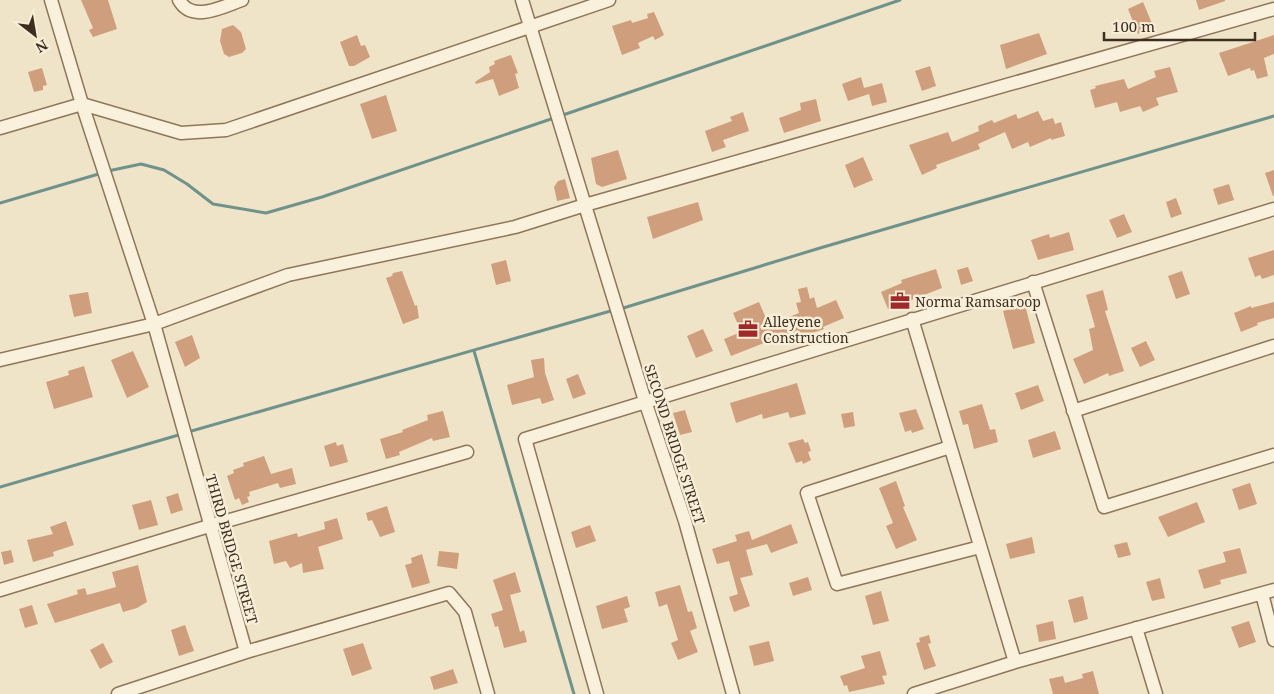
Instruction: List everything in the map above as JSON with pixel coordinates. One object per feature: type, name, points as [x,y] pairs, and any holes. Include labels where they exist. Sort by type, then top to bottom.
[{"type":"street","name":"THIRD BRIDGE STREET","points":[[51,0],[82,104],[154,324],[209,526],[236,655]]},
{"type":"street","points":[[179,0],[192,12],[206,13],[242,0]]},
{"type":"street","name":"SECOND BRIDGE STREET","points":[[522,0],[645,401],[685,521],[733,694]]},
{"type":"street","points":[[0,128],[82,104],[180,133],[226,130],[609,0]]},
{"type":"street","points":[[0,360],[154,324],[288,275],[515,227],[585,205],[1274,9]]},
{"type":"street","points":[[597,694],[525,439],[1274,209]]},
{"type":"street","points":[[1033,282],[1104,507],[1274,455]]},
{"type":"street","points":[[912,319],[1015,662]]},
{"type":"street","points":[[1073,410],[1274,346]]},
{"type":"street","points":[[950,447],[807,493],[837,584],[980,547]]},
{"type":"street","points":[[0,590],[209,526],[467,452]]},
{"type":"street","points":[[118,694],[236,655],[449,592],[465,612],[488,694]]},
{"type":"street","points":[[914,694],[1015,662],[1268,592],[1274,640]]},
{"type":"street","points":[[1136,628],[1156,694]]},
{"type":"building","points":[[81,0],[108,0],[117,29],[93,37],[89,30],[93,28]]},
{"type":"building","points":[[1196,0],[1225,0],[1225,1],[1199,10]]},
{"type":"building","points":[[1143,2],[1154,28],[1138,34],[1128,9]]},
{"type":"building","points":[[654,12],[664,35],[655,40],[653,36],[638,43],[640,48],[622,55],[612,26],[631,20],[632,23],[648,18],[647,14]]},
{"type":"building","points":[[233,25],[241,32],[246,49],[242,53],[229,57],[224,54],[220,41],[222,29]]},
{"type":"building","points":[[1039,33],[1047,54],[1006,69],[1000,45]]},
{"type":"building","points":[[357,35],[361,46],[365,45],[370,57],[354,66],[349,66],[340,42]]},
{"type":"building","points":[[1274,35],[1274,54],[1264,58],[1268,76],[1257,79],[1254,70],[1251,71],[1250,68],[1228,76],[1219,53]]},
{"type":"building","points":[[511,55],[518,73],[515,74],[519,88],[499,96],[493,79],[476,84],[475,82],[490,72],[489,67],[495,64],[494,61]]},
{"type":"building","points":[[930,66],[936,86],[922,91],[915,71]]},
{"type":"building","points":[[1170,67],[1178,92],[1156,98],[1159,105],[1143,112],[1140,106],[1120,112],[1117,102],[1095,108],[1090,90],[1096,88],[1095,86],[1124,79],[1128,89],[1156,77],[1154,71]]},
{"type":"building","points":[[42,68],[47,85],[43,86],[43,90],[34,92],[28,72]]},
{"type":"building","points":[[861,77],[864,88],[882,83],[887,102],[872,106],[869,94],[848,101],[842,84]]},
{"type":"building","points":[[386,95],[397,131],[372,139],[360,104]]},
{"type":"building","points":[[816,99],[821,121],[784,133],[779,118],[801,110],[800,103]]},
{"type":"building","points":[[1038,111],[1043,121],[1053,118],[1055,124],[1061,122],[1065,136],[1051,140],[1051,138],[1030,147],[1028,142],[1012,149],[1005,132],[978,144],[980,149],[936,165],[937,168],[922,175],[909,145],[948,132],[952,142],[979,131],[978,126],[992,120],[994,123],[1016,114],[1018,119]]},
{"type":"building","points":[[743,112],[749,131],[723,140],[726,147],[712,152],[705,131],[732,121],[730,117]]},
{"type":"building","points":[[618,150],[627,179],[602,187],[596,184],[591,158]]},
{"type":"building","points":[[863,157],[873,180],[854,188],[845,165]]},
{"type":"building","points":[[1274,170],[1274,196],[1273,196],[1265,173]]},
{"type":"building","points":[[565,179],[570,198],[557,201],[554,187],[558,181]]},
{"type":"building","points":[[1229,184],[1234,200],[1218,205],[1213,189]]},
{"type":"building","points":[[1176,198],[1182,214],[1171,218],[1166,202]]},
{"type":"building","points":[[698,202],[703,220],[653,239],[647,217]]},
{"type":"building","points":[[1124,214],[1132,232],[1117,238],[1109,220]]},
{"type":"building","points":[[1069,232],[1074,250],[1038,260],[1031,240],[1049,234],[1050,238]]},
{"type":"building","points":[[1274,250],[1274,275],[1262,279],[1260,275],[1255,277],[1248,258]]},
{"type":"building","points":[[506,260],[511,281],[496,285],[491,264]]},
{"type":"building","points":[[968,267],[973,281],[961,285],[957,270]]},
{"type":"building","points":[[936,269],[942,288],[888,309],[881,292],[902,283],[901,280]]},
{"type":"building","points":[[402,271],[415,306],[417,305],[419,318],[403,324],[386,278],[392,276],[393,273]]},
{"type":"building","points":[[1182,271],[1190,294],[1176,299],[1168,276]]},
{"type":"building","points":[[807,287],[810,299],[814,297],[817,308],[836,300],[844,318],[823,327],[824,329],[807,335],[806,333],[781,343],[779,337],[731,356],[724,339],[741,332],[733,313],[759,302],[769,325],[799,313],[796,303],[801,302],[798,289]]},
{"type":"building","points":[[1103,290],[1108,310],[1105,311],[1124,371],[1109,376],[1108,373],[1084,384],[1073,359],[1093,350],[1089,329],[1095,327],[1086,295]]},
{"type":"building","points":[[88,292],[92,313],[74,317],[69,295]]},
{"type":"building","points":[[1274,302],[1274,318],[1257,323],[1258,325],[1241,332],[1234,313],[1251,306],[1251,308]]},
{"type":"building","points":[[1025,305],[1035,343],[1013,349],[1003,311]]},
{"type":"building","points":[[703,329],[713,351],[696,358],[687,336]]},
{"type":"building","points":[[192,335],[200,358],[185,367],[175,342]]},
{"type":"building","points":[[1146,341],[1155,360],[1140,367],[1131,348]]},
{"type":"building","points":[[133,351],[149,387],[127,398],[111,360]]},
{"type":"building","points":[[544,358],[545,373],[554,400],[542,404],[540,398],[512,405],[507,385],[534,377],[531,360]]},
{"type":"building","points":[[84,366],[93,397],[54,409],[46,382],[69,375],[68,371]]},
{"type":"building","points":[[578,374],[586,394],[573,399],[566,379]]},
{"type":"building","points":[[797,383],[806,414],[790,418],[788,412],[763,419],[762,414],[736,423],[730,403]]},
{"type":"building","points":[[1038,385],[1044,401],[1021,410],[1015,393]]},
{"type":"building","points":[[982,404],[990,430],[995,429],[998,442],[974,449],[968,424],[963,425],[959,411]]},
{"type":"building","points":[[916,409],[924,429],[912,433],[911,430],[905,432],[899,413]]},
{"type":"building","points":[[685,410],[692,432],[680,435],[673,413]]},
{"type":"building","points":[[443,411],[450,437],[433,441],[432,438],[399,452],[400,455],[386,459],[380,439],[403,432],[402,430],[428,420],[427,415]]},
{"type":"building","points":[[853,412],[855,426],[844,428],[841,414]]},
{"type":"building","points":[[1055,431],[1061,449],[1033,458],[1028,440]]},
{"type":"building","points":[[803,439],[805,443],[808,442],[811,451],[808,452],[811,460],[803,464],[802,461],[796,463],[788,443]]},
{"type":"building","points":[[336,442],[337,446],[343,444],[348,462],[330,467],[324,446]]},
{"type":"building","points":[[264,456],[271,474],[292,468],[296,484],[280,488],[278,483],[249,492],[250,496],[247,497],[249,502],[242,505],[239,498],[235,500],[227,476],[234,473],[233,470],[244,466],[243,463]]},
{"type":"building","points":[[896,481],[905,506],[903,507],[917,540],[896,549],[886,526],[893,523],[879,488]]},
{"type":"building","points":[[1250,483],[1257,504],[1239,510],[1232,489]]},
{"type":"building","points":[[178,493],[183,510],[171,514],[166,497]]},
{"type":"building","points":[[151,500],[158,525],[139,530],[132,505]]},
{"type":"building","points":[[1197,502],[1205,522],[1168,537],[1158,517]]},
{"type":"building","points":[[387,506],[395,532],[380,537],[372,520],[368,521],[366,513]]},
{"type":"building","points":[[337,518],[343,539],[318,547],[324,569],[303,573],[302,563],[290,568],[286,561],[274,564],[269,541],[297,533],[298,537],[325,529],[324,522]]},
{"type":"building","points":[[66,521],[74,545],[53,552],[54,556],[33,562],[27,540],[53,534],[50,527]]},
{"type":"building","points":[[791,524],[798,543],[771,553],[767,544],[746,550],[753,575],[740,578],[750,606],[734,612],[729,597],[738,594],[729,561],[717,564],[712,549],[737,541],[735,535],[749,531],[752,540]]},
{"type":"building","points":[[590,525],[596,541],[576,548],[571,532]]},
{"type":"building","points":[[1032,537],[1035,553],[1010,559],[1006,544]]},
{"type":"building","points":[[1127,542],[1131,555],[1118,558],[1114,545]]},
{"type":"building","points":[[1240,548],[1247,573],[1220,580],[1221,584],[1204,589],[1198,570],[1226,562],[1223,552]]},
{"type":"building","points":[[11,550],[14,562],[4,565],[1,552]]},
{"type":"building","points":[[439,551],[459,553],[457,569],[437,566]]},
{"type":"building","points":[[422,554],[430,583],[412,588],[405,565],[412,563],[411,558]]},
{"type":"building","points":[[138,565],[147,602],[137,608],[123,612],[120,603],[55,623],[47,604],[78,594],[77,590],[85,588],[87,595],[116,587],[112,572]]},
{"type":"building","points":[[515,572],[521,592],[510,595],[520,632],[524,630],[527,642],[504,648],[498,626],[495,627],[491,614],[503,610],[493,580]]},
{"type":"building","points":[[808,577],[812,590],[793,596],[789,583]]},
{"type":"building","points":[[1160,578],[1165,598],[1152,601],[1146,582]]},
{"type":"building","points":[[680,585],[688,612],[692,611],[697,628],[690,631],[698,652],[678,660],[671,643],[678,640],[667,604],[659,607],[655,592]]},
{"type":"building","points":[[881,591],[889,621],[873,625],[865,596]]},
{"type":"building","points":[[627,596],[630,607],[624,609],[628,622],[602,629],[596,606]]},
{"type":"building","points":[[1083,596],[1088,619],[1074,623],[1068,600]]},
{"type":"building","points":[[32,605],[38,624],[25,628],[19,609]]},
{"type":"building","points":[[1053,621],[1056,639],[1039,642],[1036,625]]},
{"type":"building","points":[[1249,621],[1256,642],[1239,648],[1231,627]]},
{"type":"building","points":[[185,625],[194,651],[179,656],[171,630]]},
{"type":"building","points":[[929,635],[931,643],[928,644],[936,666],[924,670],[916,643],[920,642],[919,638]]},
{"type":"building","points":[[769,641],[774,661],[754,666],[749,646]]},
{"type":"building","points":[[103,643],[113,662],[100,669],[90,650]]},
{"type":"building","points":[[363,643],[372,669],[352,676],[343,649]]},
{"type":"building","points":[[880,651],[887,675],[882,676],[885,684],[849,692],[847,685],[844,686],[840,676],[865,668],[861,656]]},
{"type":"building","points":[[453,669],[458,683],[434,690],[430,677]]},
{"type":"building","points":[[1093,671],[1099,694],[1053,694],[1049,679],[1063,676],[1065,683],[1083,678],[1082,674]]},
{"type":"waterway","points":[[560,116],[900,0]]},
{"type":"waterway","points":[[620,309],[820,248],[1274,116]]},
{"type":"waterway","points":[[108,171],[141,164],[164,170],[187,184],[213,204],[266,213],[322,197],[554,118]]},
{"type":"waterway","points":[[0,203],[102,173]]},
{"type":"waterway","points":[[188,432],[614,310]]},
{"type":"waterway","points":[[474,351],[574,694]]},
{"type":"waterway","points":[[0,487],[182,434]]},
{"type":"place","name":"Norma Ramsaroop","points":[[900,301]]},
{"type":"place","name":"Alleyene Construction","points":[[748,329]]}]
